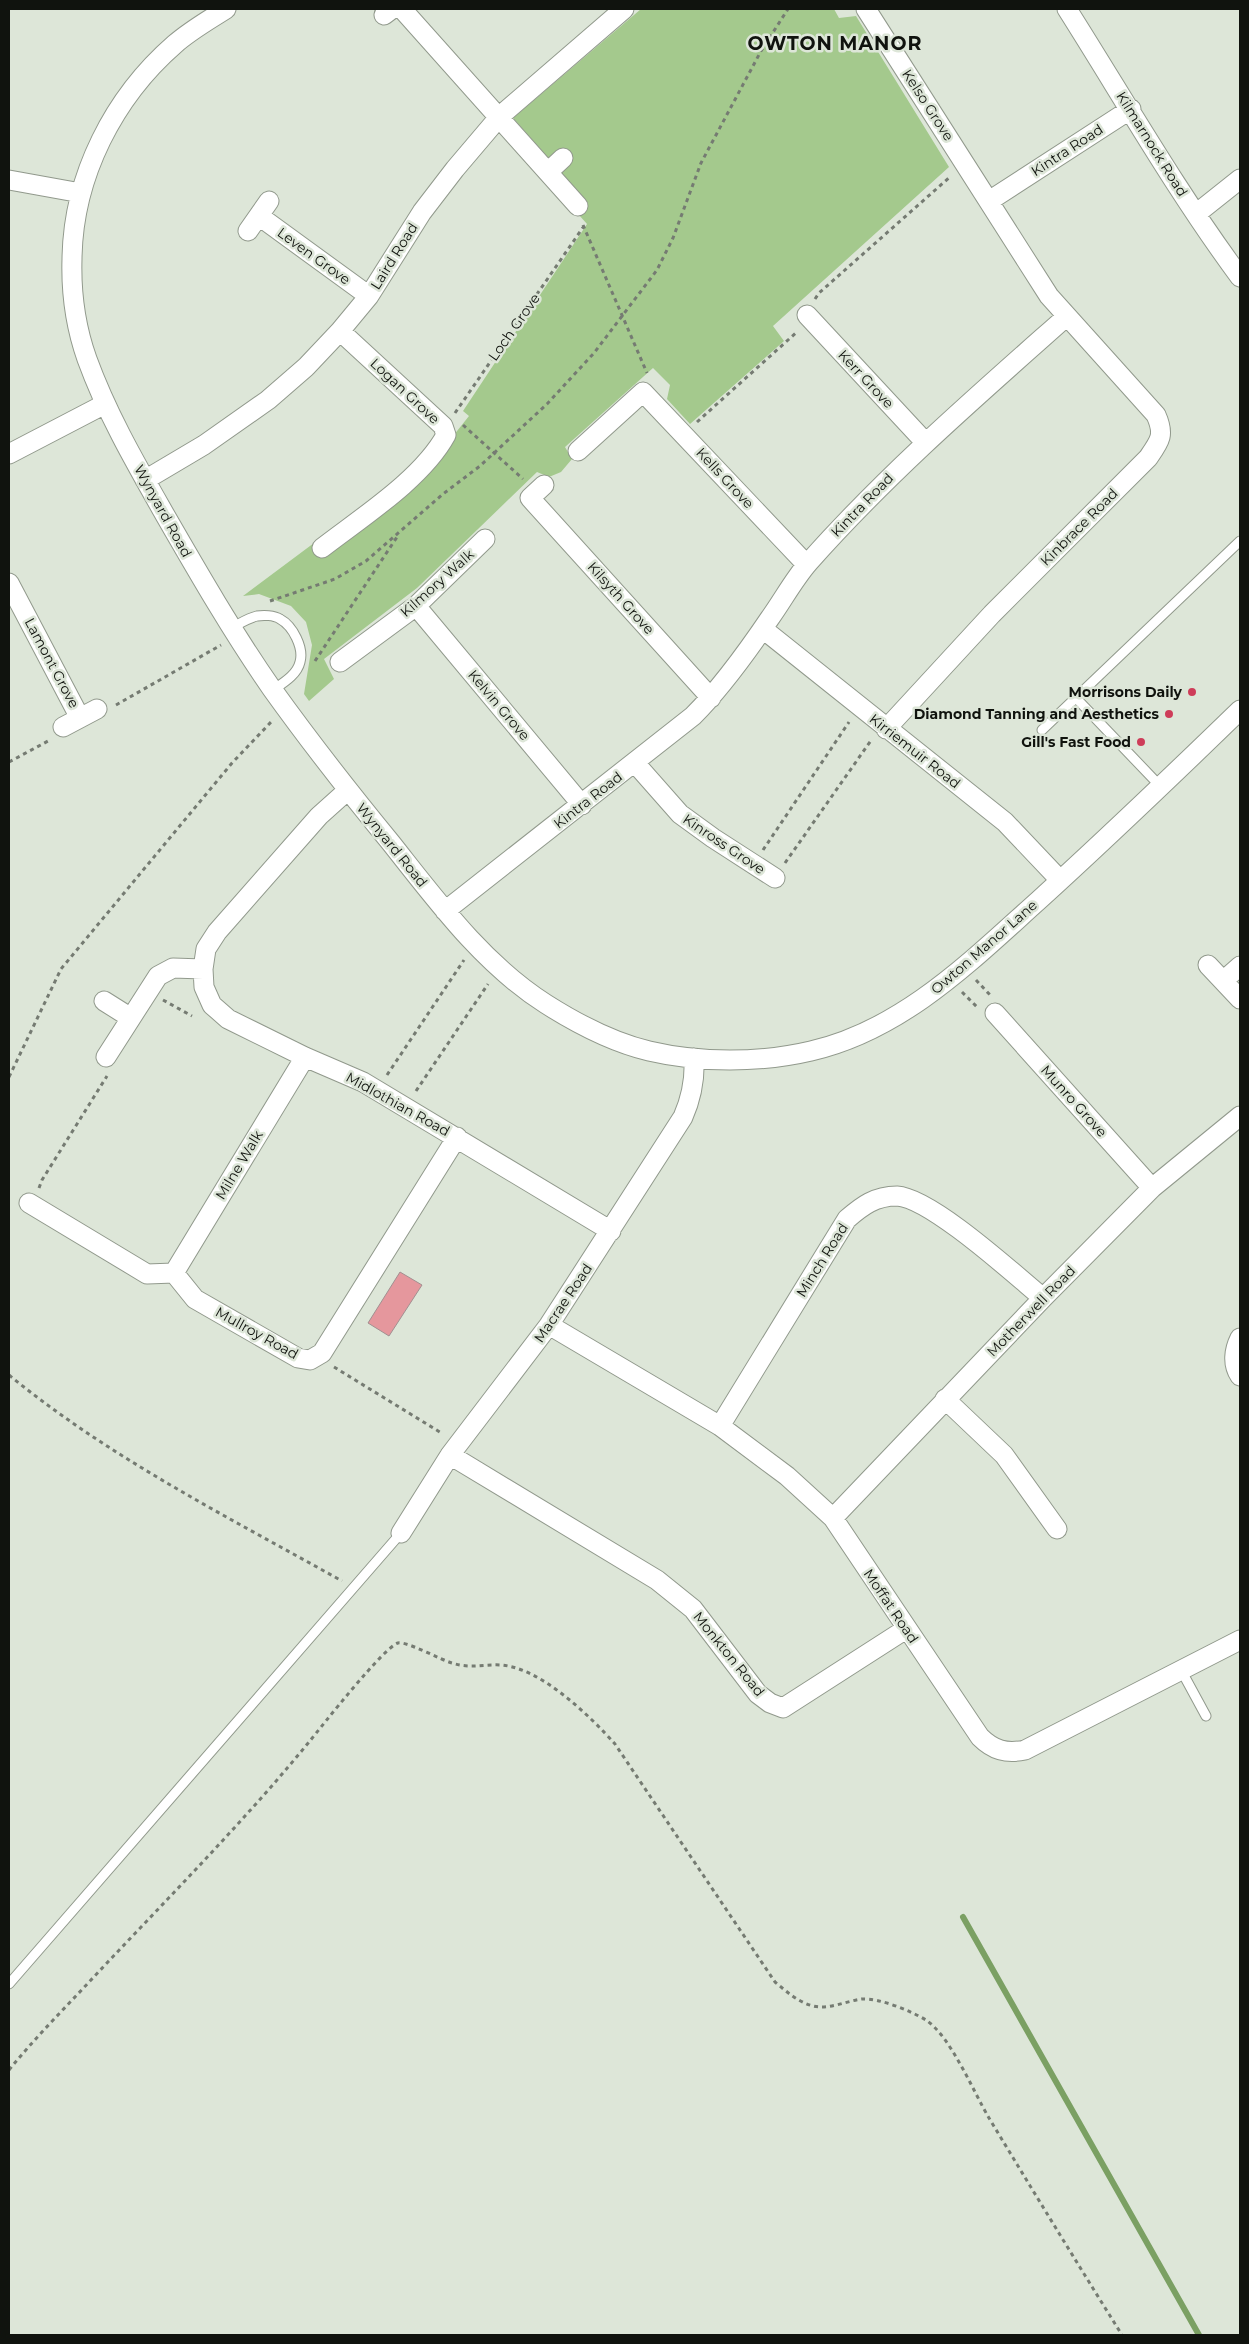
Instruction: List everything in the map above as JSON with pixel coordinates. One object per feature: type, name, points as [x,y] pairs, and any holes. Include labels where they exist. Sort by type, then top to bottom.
[{"type":"street","name":"Wynyard Road","points":[[226,9],[180,40],[153,65],[129,93],[110,120],[94,155],[81,192],[75,221],[72,256],[76,318],[85,354],[105,404],[145,480],[234,632],[273,690],[348,790],[445,911],[506,976]]},
{"type":"street","points":[[402,9],[500,116],[578,206]]},
{"type":"street","name":"Laird Road","points":[[145,480],[204,445],[268,400],[306,367],[340,331],[369,296],[422,212],[455,169],[500,116],[624,9]]},
{"type":"street","name":"Kelso Grove","points":[[866,9],[989,201]]},
{"type":"street","name":"Kilmarnock Road","points":[[1067,9],[1131,109],[1167,171],[1240,277]]},
{"type":"street","name":"Kintra Road","points":[[989,201],[1131,109]]},
{"type":"street","points":[[548,172],[563,158]]},
{"type":"street","points":[[9,180],[81,192]]},
{"type":"street","points":[[1196,214],[1240,180]]},
{"type":"street","points":[[989,201],[1050,296],[1066,317]]},
{"type":"street","name":"Leven Grove","points":[[248,231],[264,208],[369,296]]},
{"type":"street","name":"Kerr Grove","points":[[809,317],[925,442]]},
{"type":"street","name":"Kintra Road","points":[[445,911],[693,716],[711,698],[763,629],[806,564],[868,497],[925,442],[1066,317]]},
{"type":"street","name":"Kinbrace Road","points":[[884,727],[992,614],[1148,458],[1159,442],[1162,428],[1156,414],[1066,317]]},
{"type":"street","name":"Logan Grove","points":[[322,548],[367,523],[433,455],[446,435],[448,421],[340,331]]},
{"type":"street","points":[[578,451],[647,388]]},
{"type":"street","name":"Kells Grove","points":[[647,388],[684,434],[806,564]]},
{"type":"street","points":[[9,454],[105,404]]},
{"type":"street","name":"Kilsyth Grove","points":[[532,496],[711,698]]},
{"type":"street","name":"Kilmory Walk","points":[[340,662],[416,606],[485,539]]},
{"type":"street","name":"Lamont Grove","points":[[9,583],[89,713],[63,727]]},
{"type":"street","name":"Kelvin Grove","points":[[416,606],[582,805]]},
{"type":"street","name":"Kirriemuir Road","points":[[763,629],[1005,822],[1060,880]]},
{"type":"street","name":"Owton Manor Lane","points":[[506,976],[545,1004],[585,1026],[646,1050],[694,1058],[763,1058],[814,1051],[853,1037],[891,1019],[934,992],[1161,787],[1240,710]]},
{"type":"street","name":"Kinross Grove","points":[[635,763],[680,814],[775,878]]},
{"type":"street","name":"Midlothian Road","points":[[348,790],[319,816],[217,932],[206,949],[203,969],[204,987],[212,1005],[228,1019],[377,1090],[457,1136],[611,1231]]},
{"type":"street","points":[[1208,965],[1240,999]]},
{"type":"street","points":[[1223,981],[1240,966]]},
{"type":"street","points":[[108,1064],[131,1018],[158,976],[173,968],[203,969]]},
{"type":"street","points":[[104,1001],[131,1018]]},
{"type":"street","name":"Munro Grove","points":[[995,1013],[1152,1188]]},
{"type":"street","name":"Milne Walk","points":[[174,1273],[305,1057]]},
{"type":"street","name":"Macrae Road","points":[[400,1533],[454,1450],[549,1324],[611,1231],[689,1104],[694,1058]]},
{"type":"street","name":"Motherwell Road","points":[[833,1518],[945,1399],[1152,1188],[1240,1116]]},
{"type":"street","points":[[322,1353],[457,1136]]},
{"type":"street","name":"Minch Road","points":[[720,1426],[847,1219],[864,1204],[880,1198],[898,1196],[913,1200],[928,1208],[975,1242],[1043,1298]]},
{"type":"street","points":[[31,1204],[147,1274],[174,1273]]},
{"type":"street","name":"Mullroy Road","points":[[174,1273],[195,1300],[298,1358],[310,1360],[322,1353]]},
{"type":"street","name":"Moffat Road","points":[[549,1324],[720,1426],[787,1476],[833,1518],[980,1737],[990,1746],[1013,1753],[1025,1750],[1240,1640]]},
{"type":"street","points":[[1240,1338],[1236,1346],[1235,1361],[1240,1376]]},
{"type":"street","points":[[945,1399],[1004,1455],[1057,1529]]},
{"type":"street","name":"Monkton Road","points":[[454,1450],[657,1580],[693,1609],[758,1694],[770,1703],[783,1708],[906,1629]]},
{"type":"lane","points":[[1042,730],[1240,541]]},
{"type":"lane","points":[[234,632],[255,616],[269,616],[280,619],[302,648],[300,664],[290,678],[273,690]]},
{"type":"lane","points":[[1076,698],[1161,787]]},
{"type":"lane","points":[[9,1984],[400,1533]]},
{"type":"lane","points":[[1182,1670],[1206,1716]]},
{"type":"path","points":[[255,616],[249,606],[301,592],[335,579],[366,561],[494,452],[547,404],[594,353],[657,270],[673,238],[701,163],[761,51],[788,9]]},
{"type":"path","points":[[684,434],[809,317],[818,293],[966,163]]},
{"type":"path","name":"Loch Grove","points":[[448,421],[584,226],[622,317]]},
{"type":"path","points":[[622,317],[647,388]]},
{"type":"path","points":[[448,421],[494,452],[532,496]]},
{"type":"path","points":[[314,663],[400,532]]},
{"type":"path","points":[[89,713],[100,714],[234,632]]},
{"type":"path","points":[[9,1077],[61,969],[232,762],[286,706]]},
{"type":"path","points":[[754,865],[859,706]]},
{"type":"path","points":[[775,878],[884,727]]},
{"type":"path","points":[[377,1090],[465,959]]},
{"type":"path","points":[[956,973],[1001,1006],[988,1019],[956,973]]},
{"type":"path","points":[[405,1106],[488,984]]},
{"type":"path","points":[[157,996],[192,1016]]},
{"type":"path","points":[[31,1204],[42,1180],[108,1064]]},
{"type":"path","points":[[322,1353],[336,1370],[454,1450]]},
{"type":"path","points":[[9,1374],[51,1409],[164,1482],[354,1588]]},
{"type":"path","points":[[9,2070],[281,1776],[366,1674],[390,1649],[398,1644],[405,1644],[438,1659],[466,1668],[501,1665],[519,1668],[538,1677],[594,1720],[615,1744],[776,1982],[798,2001],[815,2007],[844,2004],[861,1999],[873,2000],[912,2012],[928,2022],[942,2035],[988,2117],[1122,2335]]},
{"type":"green space","points":[[641,9],[834,9],[839,18],[856,16],[949,167],[773,326],[784,341],[690,424],[667,399],[670,385],[653,368],[565,447],[572,459],[561,472],[549,477],[537,472],[417,588],[324,659],[334,679],[309,701],[304,694],[312,645],[306,622],[291,606],[259,594],[243,596],[314,543],[322,556],[410,490],[469,416],[463,411],[587,224],[579,215],[588,203],[513,118]]},
{"type":"building","points":[[400,1272],[422,1285],[389,1336],[368,1323]]},
{"type":"waterway","points":[[963,1917],[1199,2335]]},
{"type":"place","name":"Morrisons Daily","points":[[1192,692]]},
{"type":"place","name":"Diamond Tanning and Aesthetics","points":[[1169,714]]},
{"type":"place","name":"Gill's Fast Food","points":[[1141,742]]},
{"type":"district","name":"OWTON MANOR","points":[[835,43]]}]
